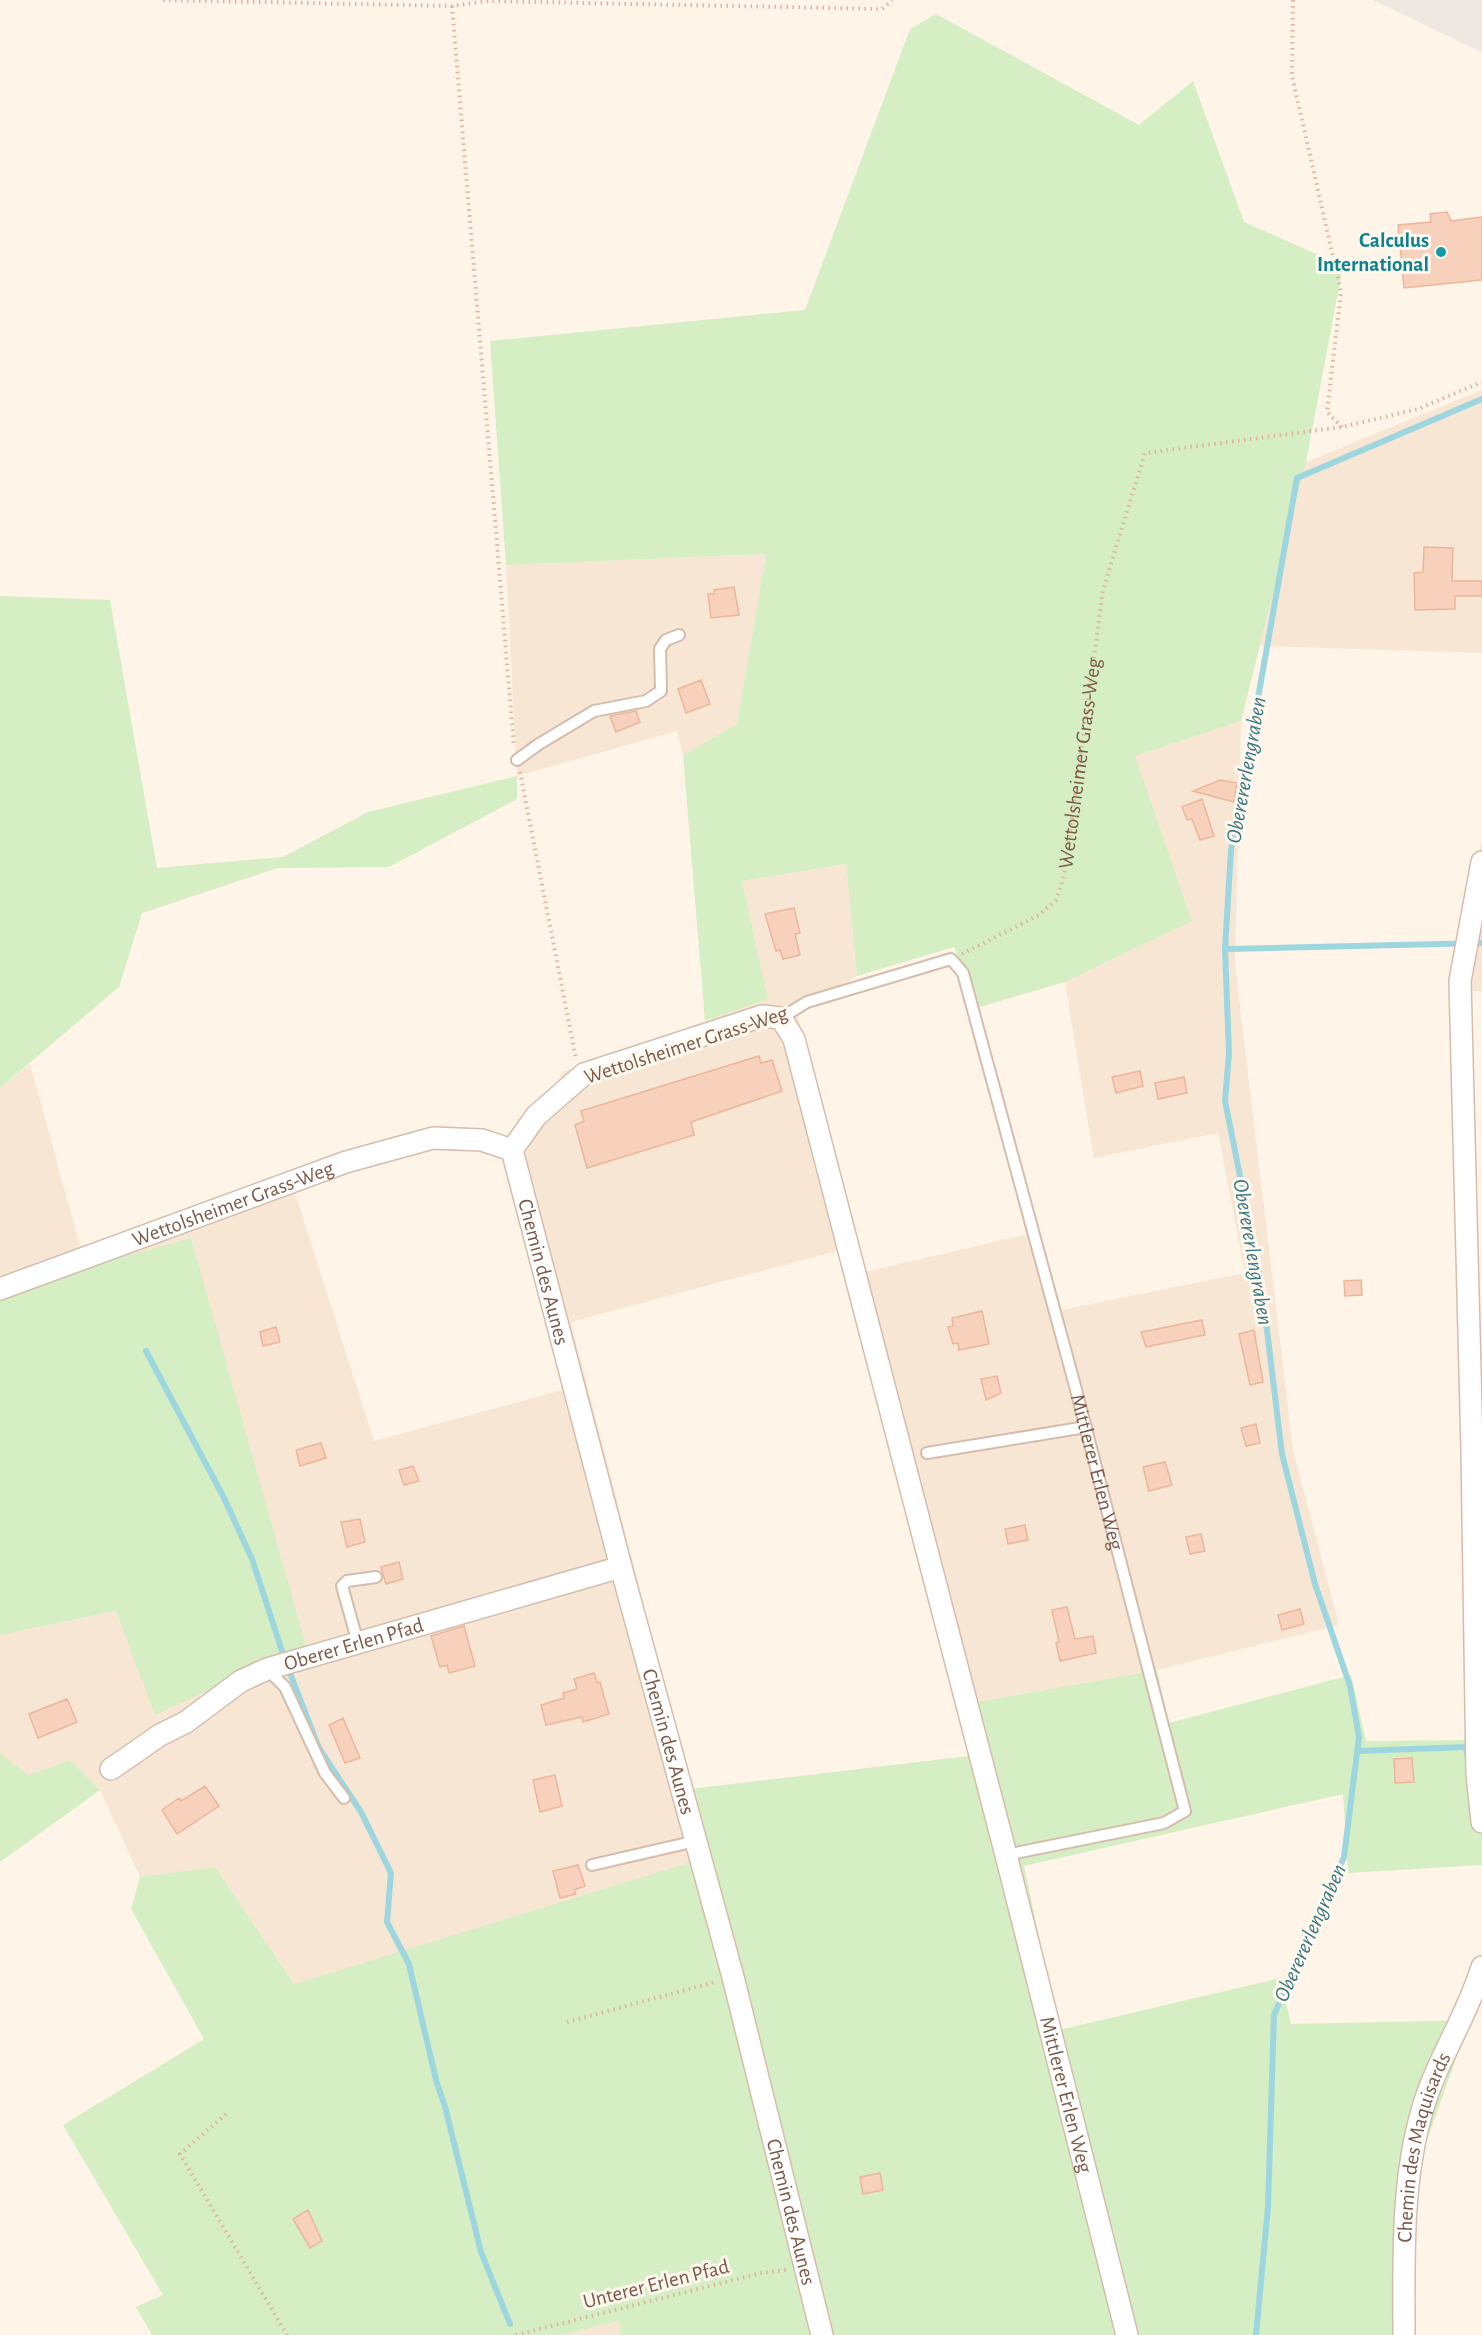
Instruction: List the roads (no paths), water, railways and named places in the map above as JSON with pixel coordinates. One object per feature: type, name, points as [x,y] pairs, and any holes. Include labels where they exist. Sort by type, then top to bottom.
[{"type":"street","points":[[1482,862],[1460,981],[1472,1449],[1477,1774],[1482,1822]]},
{"type":"street","name":"Wettolsheimer Grass-Weg","points":[[0,1289],[346,1162],[433,1138],[482,1140],[512,1150],[536,1116],[584,1074],[762,1016],[781,1018]]},
{"type":"street","name":"Mittlerer Erlen Weg","points":[[781,1018],[794,1039],[1006,1855],[1127,2335]]},
{"type":"street","name":"Chemin des Aunes","points":[[512,1150],[621,1567],[733,1977],[822,2335]]},
{"type":"street","name":"Oberer Erlen Pfad","points":[[111,1769],[160,1735],[186,1722],[241,1681],[267,1669],[621,1567]]},
{"type":"street","name":"Chemin des Maquisards","points":[[1404,2335],[1404,2222],[1411,2157],[1422,2110],[1450,2039],[1477,1985],[1482,1968]]},
{"type":"lane","points":[[517,760],[594,711],[646,701],[661,692],[660,648],[666,640],[679,635]]},
{"type":"lane","name":"Wettolsheimer Grass-Weg","points":[[781,1018],[807,1002],[951,959]]},
{"type":"lane","name":"Mittlerer Erlen Weg","points":[[951,959],[963,973],[1086,1427],[1185,1811],[1164,1823],[1006,1855]]},
{"type":"lane","points":[[927,1453],[1086,1427]]},
{"type":"lane","points":[[358,1643],[342,1586],[346,1581],[376,1577]]},
{"type":"lane","points":[[267,1669],[285,1687],[325,1773],[344,1798]]},
{"type":"lane","points":[[592,1865],[696,1841]]},
{"type":"waterway","name":"Oberererlengraben","points":[[1256,2335],[1268,2207],[1274,2015],[1344,1857],[1359,1737],[1350,1686],[1315,1584],[1282,1454],[1261,1281],[1225,1101],[1229,1053],[1225,949],[1231,850],[1297,478],[1482,399]]},
{"type":"waterway","points":[[1225,949],[1482,943]]},
{"type":"waterway","points":[[146,1351],[224,1498],[252,1559],[284,1657]]},
{"type":"waterway","points":[[288,1668],[319,1748],[361,1812],[391,1873],[387,1922],[409,1964],[436,2080],[445,2107],[481,2252],[510,2324]]},
{"type":"waterway","points":[[1357,1751],[1466,1747],[1467,1754]]},
{"type":"place","name":"Calculus International","points":[[1441,252]]}]
